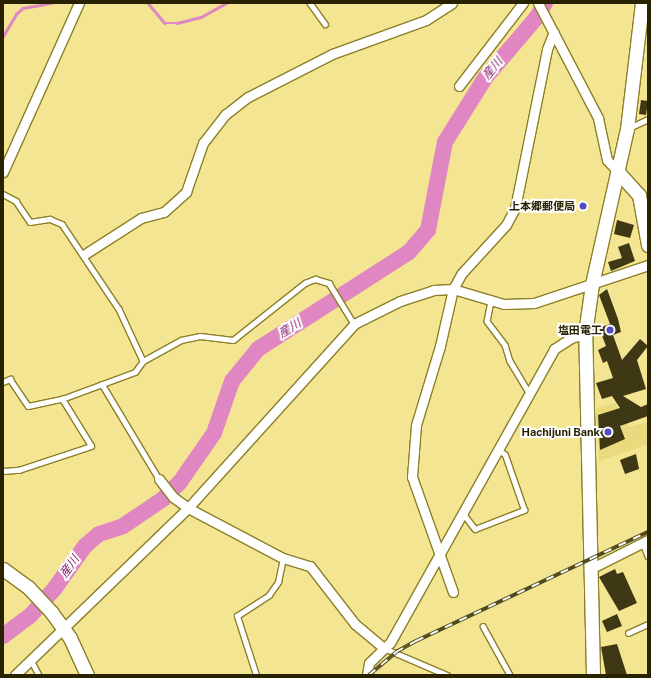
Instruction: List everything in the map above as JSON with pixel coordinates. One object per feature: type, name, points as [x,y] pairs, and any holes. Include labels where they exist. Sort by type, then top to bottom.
[{"type":"street","points":[[3,172],[79,3]]},
{"type":"street","points":[[85,254],[141,218],[164,212],[186,192],[203,143],[226,114],[248,97],[332,54],[426,20],[452,3]]},
{"type":"street","points":[[459,86],[523,3]]},
{"type":"street","points":[[538,3],[598,118],[607,160],[639,195],[648,245]]},
{"type":"street","points":[[593,675],[592,568],[585,334],[592,284],[619,173],[627,129],[642,3]]},
{"type":"street","points":[[453,592],[412,477],[411,460],[416,425],[440,346],[452,289],[462,274],[506,225],[515,208],[552,29]]},
{"type":"street","points":[[15,675],[188,508],[354,324],[400,301],[433,290],[452,289],[491,301],[534,303],[648,265]]},
{"type":"street","points":[[367,675],[369,663],[390,643],[554,349],[570,338],[585,334]]},
{"type":"street","points":[[159,479],[173,497],[188,508],[282,558],[310,566],[355,624],[384,648]]},
{"type":"street","points":[[592,568],[645,542]]},
{"type":"street","points":[[3,569],[28,587],[52,613],[63,627],[87,675]]},
{"type":"lane","points":[[310,3],[325,24]]},
{"type":"lane","points":[[627,129],[648,119]]},
{"type":"lane","points":[[3,194],[16,201],[30,222],[50,219],[62,224],[85,254],[119,309],[142,360]]},
{"type":"lane","points":[[3,382],[10,379],[28,406],[62,399],[135,372],[142,360],[181,340],[200,336],[233,340],[305,283],[315,278],[329,283],[348,311],[354,324]]},
{"type":"lane","points":[[491,301],[487,321],[505,345],[510,361],[530,393]]},
{"type":"lane","points":[[102,384],[159,479]]},
{"type":"lane","points":[[3,471],[19,470],[91,446],[62,399]]},
{"type":"lane","points":[[463,513],[475,529],[524,510],[505,455],[498,450]]},
{"type":"lane","points":[[645,542],[648,556]]},
{"type":"lane","points":[[256,675],[237,616],[269,595],[278,582],[282,558]]},
{"type":"lane","points":[[628,633],[648,624]]},
{"type":"lane","points":[[483,626],[510,675]]},
{"type":"lane","points":[[384,648],[447,675]]},
{"type":"lane","points":[[31,660],[39,675]]},
{"type":"shaded area","points":[[615,403],[630,427],[648,422],[648,444],[599,461],[596,408]]},
{"type":"building","points":[[641,100],[648,101],[646,115],[639,114]]},
{"type":"building","points":[[617,220],[634,225],[630,238],[614,234]]},
{"type":"building","points":[[629,243],[635,261],[611,271],[608,262],[622,258],[618,247]]},
{"type":"building","points":[[607,289],[621,332],[613,335],[622,360],[640,339],[648,346],[637,360],[646,389],[623,396],[641,407],[648,404],[648,416],[620,426],[625,439],[600,450],[598,415],[620,408],[612,396],[602,399],[596,383],[613,378],[607,361],[603,363],[598,350],[606,346],[599,328],[610,324],[599,295]]},
{"type":"building","points":[[636,454],[639,469],[625,474],[620,460]]},
{"type":"building","points":[[615,569],[617,574],[623,572],[637,603],[619,611],[599,577]]},
{"type":"building","points":[[617,614],[622,626],[607,632],[602,621]]},
{"type":"building","points":[[617,644],[627,675],[606,675],[601,647]]},
{"type":"waterway","points":[[3,36],[16,14],[23,8],[52,3]]},
{"type":"waterway","points":[[148,3],[165,23],[177,23],[201,17],[226,3]]},
{"type":"waterway","name":"産川","points":[[3,636],[30,616],[55,588],[85,546],[99,534],[123,526],[163,499],[180,482],[214,433],[232,381],[258,349],[409,252],[428,230],[445,142],[485,78],[537,17],[545,3]]},
{"type":"railway","points":[[369,675],[396,652],[416,641],[648,532]]},
{"type":"place","name":"上本郷郵便局","points":[[583,206]]},
{"type":"place","name":"塩田電工","points":[[610,330]]},
{"type":"place","name":"Hachijuni Bank","points":[[608,432]]}]
